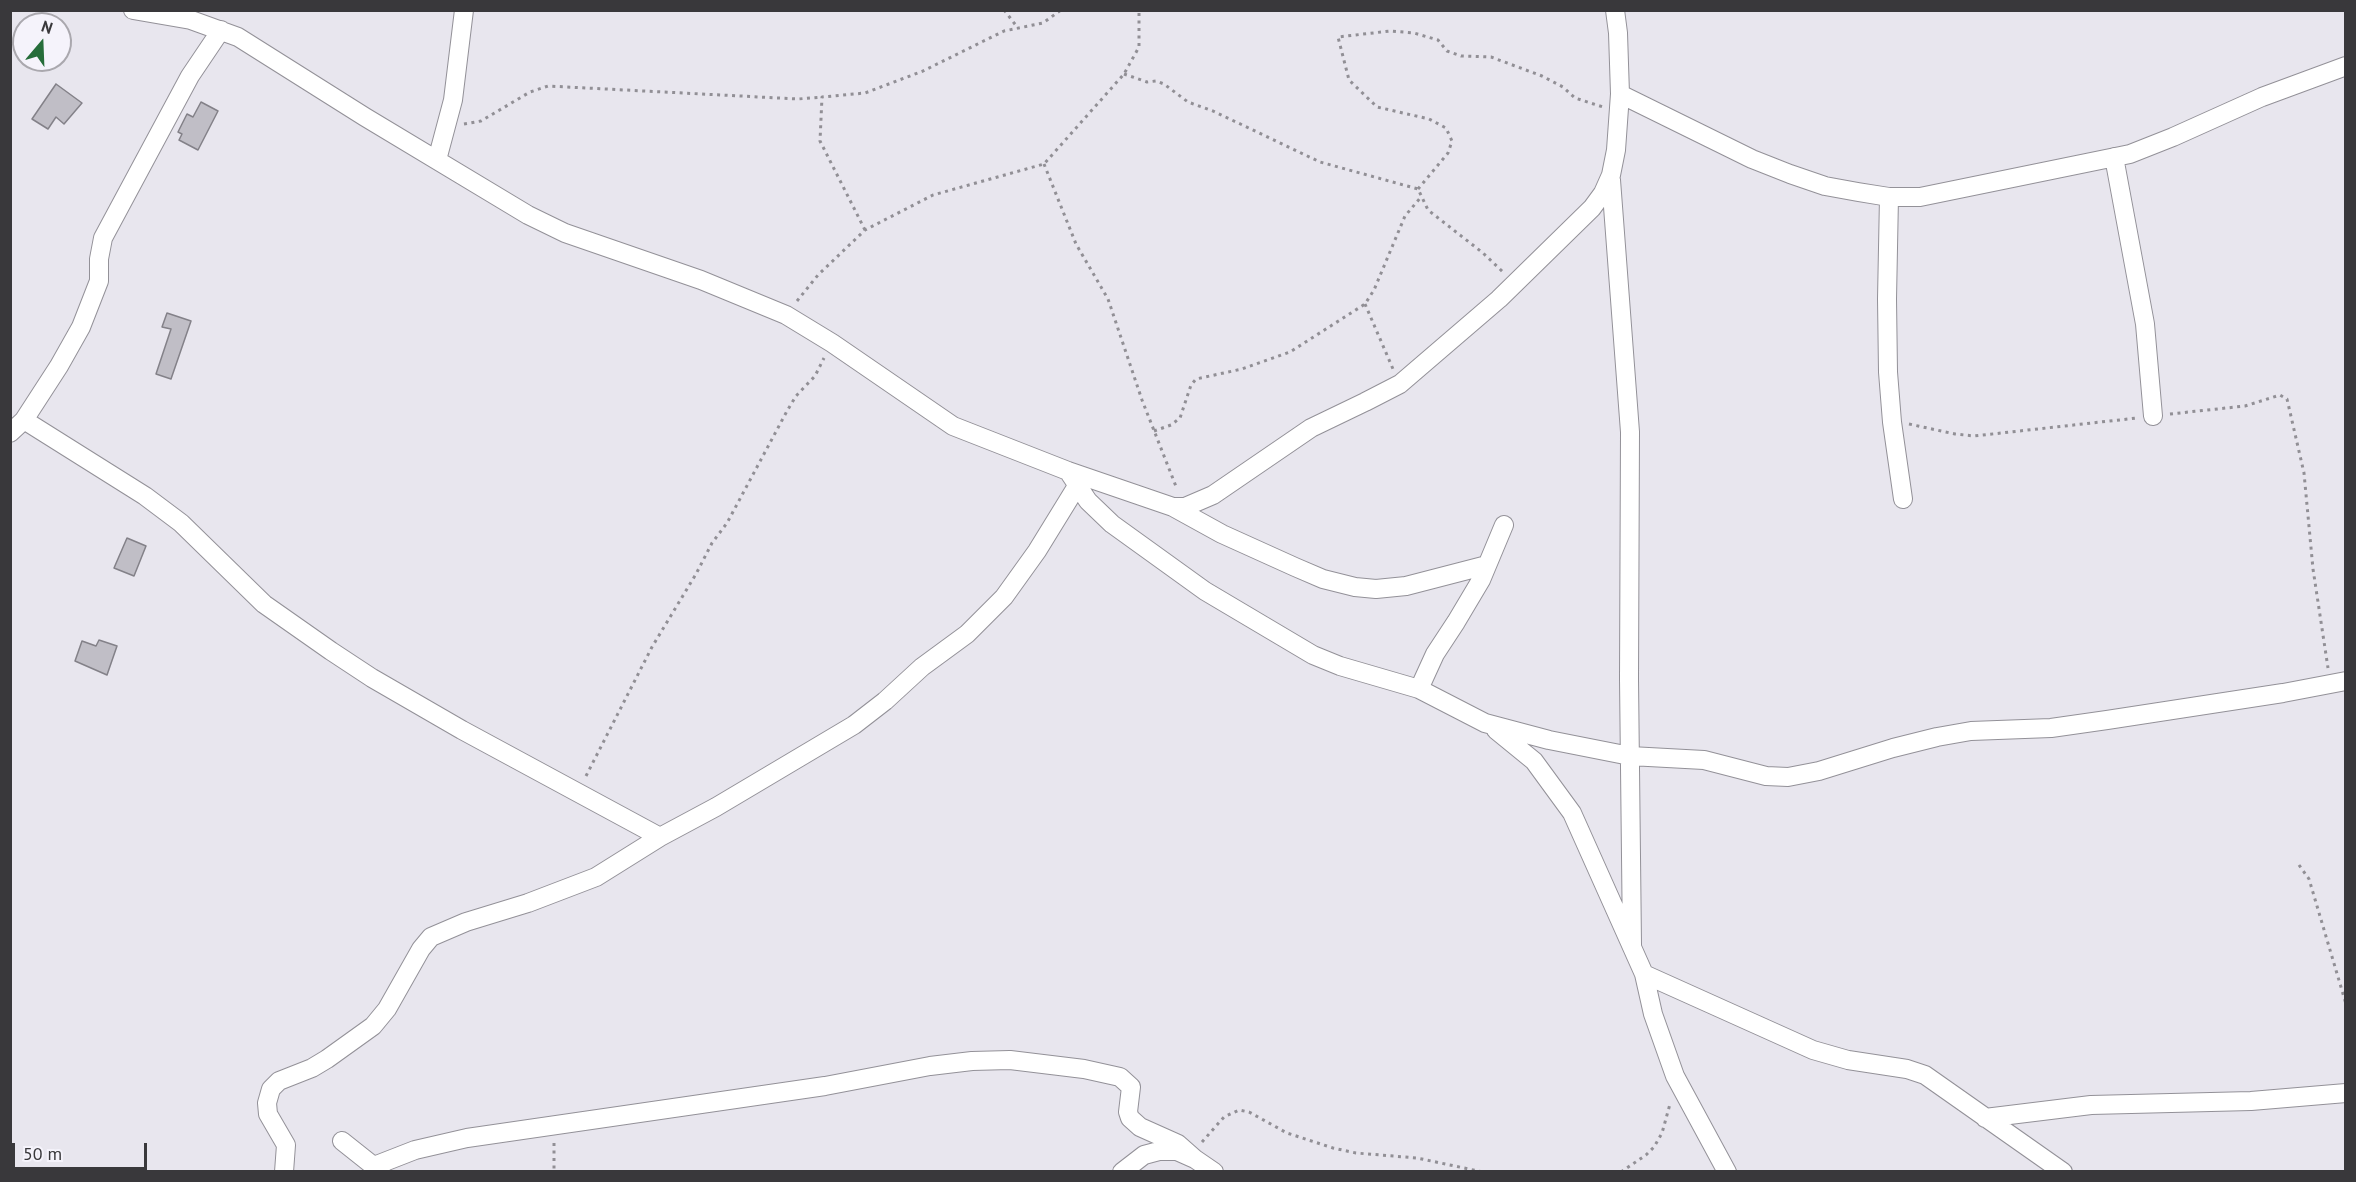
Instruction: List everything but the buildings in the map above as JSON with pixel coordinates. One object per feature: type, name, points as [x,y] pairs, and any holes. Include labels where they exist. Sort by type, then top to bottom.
[{"type":"street","points":[[134,10],[190,20],[221,30],[272,58],[528,215],[565,233],[701,280],[786,315],[832,343],[953,426],[1072,479],[1179,507],[1201,523],[1295,567],[1323,579],[1355,587],[1376,589],[1406,586],[1487,565]]},
{"type":"street","points":[[437,160],[447,126],[458,66],[464,10]]},
{"type":"street","points":[[1179,507],[1212,495],[1311,428],[1400,384],[1481,315],[1592,208],[1603,193],[1611,176],[1616,150],[1620,102],[1615,10]]},
{"type":"street","points":[[10,434],[24,420],[60,366],[92,303],[99,281],[100,247],[103,238],[190,76],[221,30]]},
{"type":"street","points":[[1620,102],[1752,159],[1826,186],[1889,197],[1920,197],[2130,154],[2262,97],[2346,66]]},
{"type":"street","points":[[2114,157],[2145,324],[2153,416]]},
{"type":"street","points":[[1611,176],[1630,432],[1629,679],[1632,945]]},
{"type":"street","points":[[1889,197],[1888,372],[1892,422],[1903,499]]},
{"type":"street","points":[[24,420],[112,474],[172,517],[264,604],[372,678],[462,730],[660,837]]},
{"type":"street","points":[[1072,479],[1088,501],[1112,524],[1205,591],[1313,655],[1340,666],[1419,689],[1485,723],[1506,736],[1534,761],[1572,813],[1644,974],[1653,1014],[1675,1076],[1726,1172]]},
{"type":"street","points":[[284,1172],[286,1145],[268,1108],[271,1089],[279,1081],[312,1068],[373,1026],[387,1009],[421,949],[431,937],[466,922],[528,903],[596,877],[660,837],[716,807],[854,725],[885,701],[922,667],[966,634],[1004,597],[1037,551],[1072,479]]},
{"type":"street","points":[[1419,689],[1435,654],[1468,602],[1504,525]]},
{"type":"street","points":[[1485,723],[1549,741],[1630,756],[1704,760],[1766,776],[1788,777],[1819,771],[1893,748],[1971,731],[2051,728],[2338,682]]},
{"type":"street","points":[[1644,974],[1813,1050],[1848,1060],[1907,1069],[1925,1075],[2063,1172]]},
{"type":"street","points":[[342,1141],[377,1169],[415,1150],[467,1138],[825,1086],[930,1066],[972,1061],[1010,1060],[1084,1069],[1120,1077],[1131,1087],[1128,1112],[1131,1118],[1140,1127],[1178,1144],[1214,1172]]},
{"type":"street","points":[[1984,1118],[2091,1105],[2251,1101],[2346,1093]]},
{"type":"street","points":[[1122,1172],[1144,1155],[1159,1151],[1177,1151],[1194,1157]]},
{"type":"path","points":[[1004,10],[1018,29]]},
{"type":"path","points":[[447,126],[481,121],[530,92],[548,86],[798,99],[865,93],[923,72],[1004,31],[1043,23],[1060,10]]},
{"type":"path","points":[[786,315],[818,275],[865,230],[933,195],[1044,164],[1124,74],[1140,47],[1139,10]]},
{"type":"path","points":[[1418,189],[1448,153],[1452,141],[1446,128],[1429,119],[1377,107],[1349,80],[1338,37],[1390,31],[1414,33],[1438,40],[1447,51],[1461,56],[1491,57],[1532,72],[1563,87],[1575,98],[1594,105],[1620,102]]},
{"type":"path","points":[[1124,74],[1147,82],[1156,81],[1164,84],[1188,102],[1214,111],[1320,162],[1418,189]]},
{"type":"path","points":[[822,97],[820,141],[865,230]]},
{"type":"path","points":[[1044,164],[1076,244],[1108,299],[1179,507]]},
{"type":"path","points":[[1418,189],[1428,210],[1484,253],[1514,283]]},
{"type":"path","points":[[1154,431],[1171,425],[1180,418],[1191,385],[1196,379],[1242,369],[1290,352],[1365,304],[1374,290],[1405,216],[1421,197]]},
{"type":"path","points":[[1365,304],[1400,384]]},
{"type":"path","points":[[578,792],[652,647],[712,543],[727,523],[787,411],[796,396],[815,376],[832,343]]},
{"type":"path","points":[[1892,422],[1974,436],[2245,406],[2280,395],[2287,399],[2304,473],[2313,569],[2338,682]]},
{"type":"path","points":[[2299,865],[2309,879],[2346,1004]]},
{"type":"path","points":[[1621,1172],[1654,1147],[1662,1133],[1671,1102]]},
{"type":"path","points":[[1194,1157],[1210,1132],[1224,1117],[1239,1110],[1249,1112],[1296,1137],[1333,1148],[1356,1153],[1417,1158],[1484,1172]]},
{"type":"path","points":[[553,1125],[554,1172]]}]
